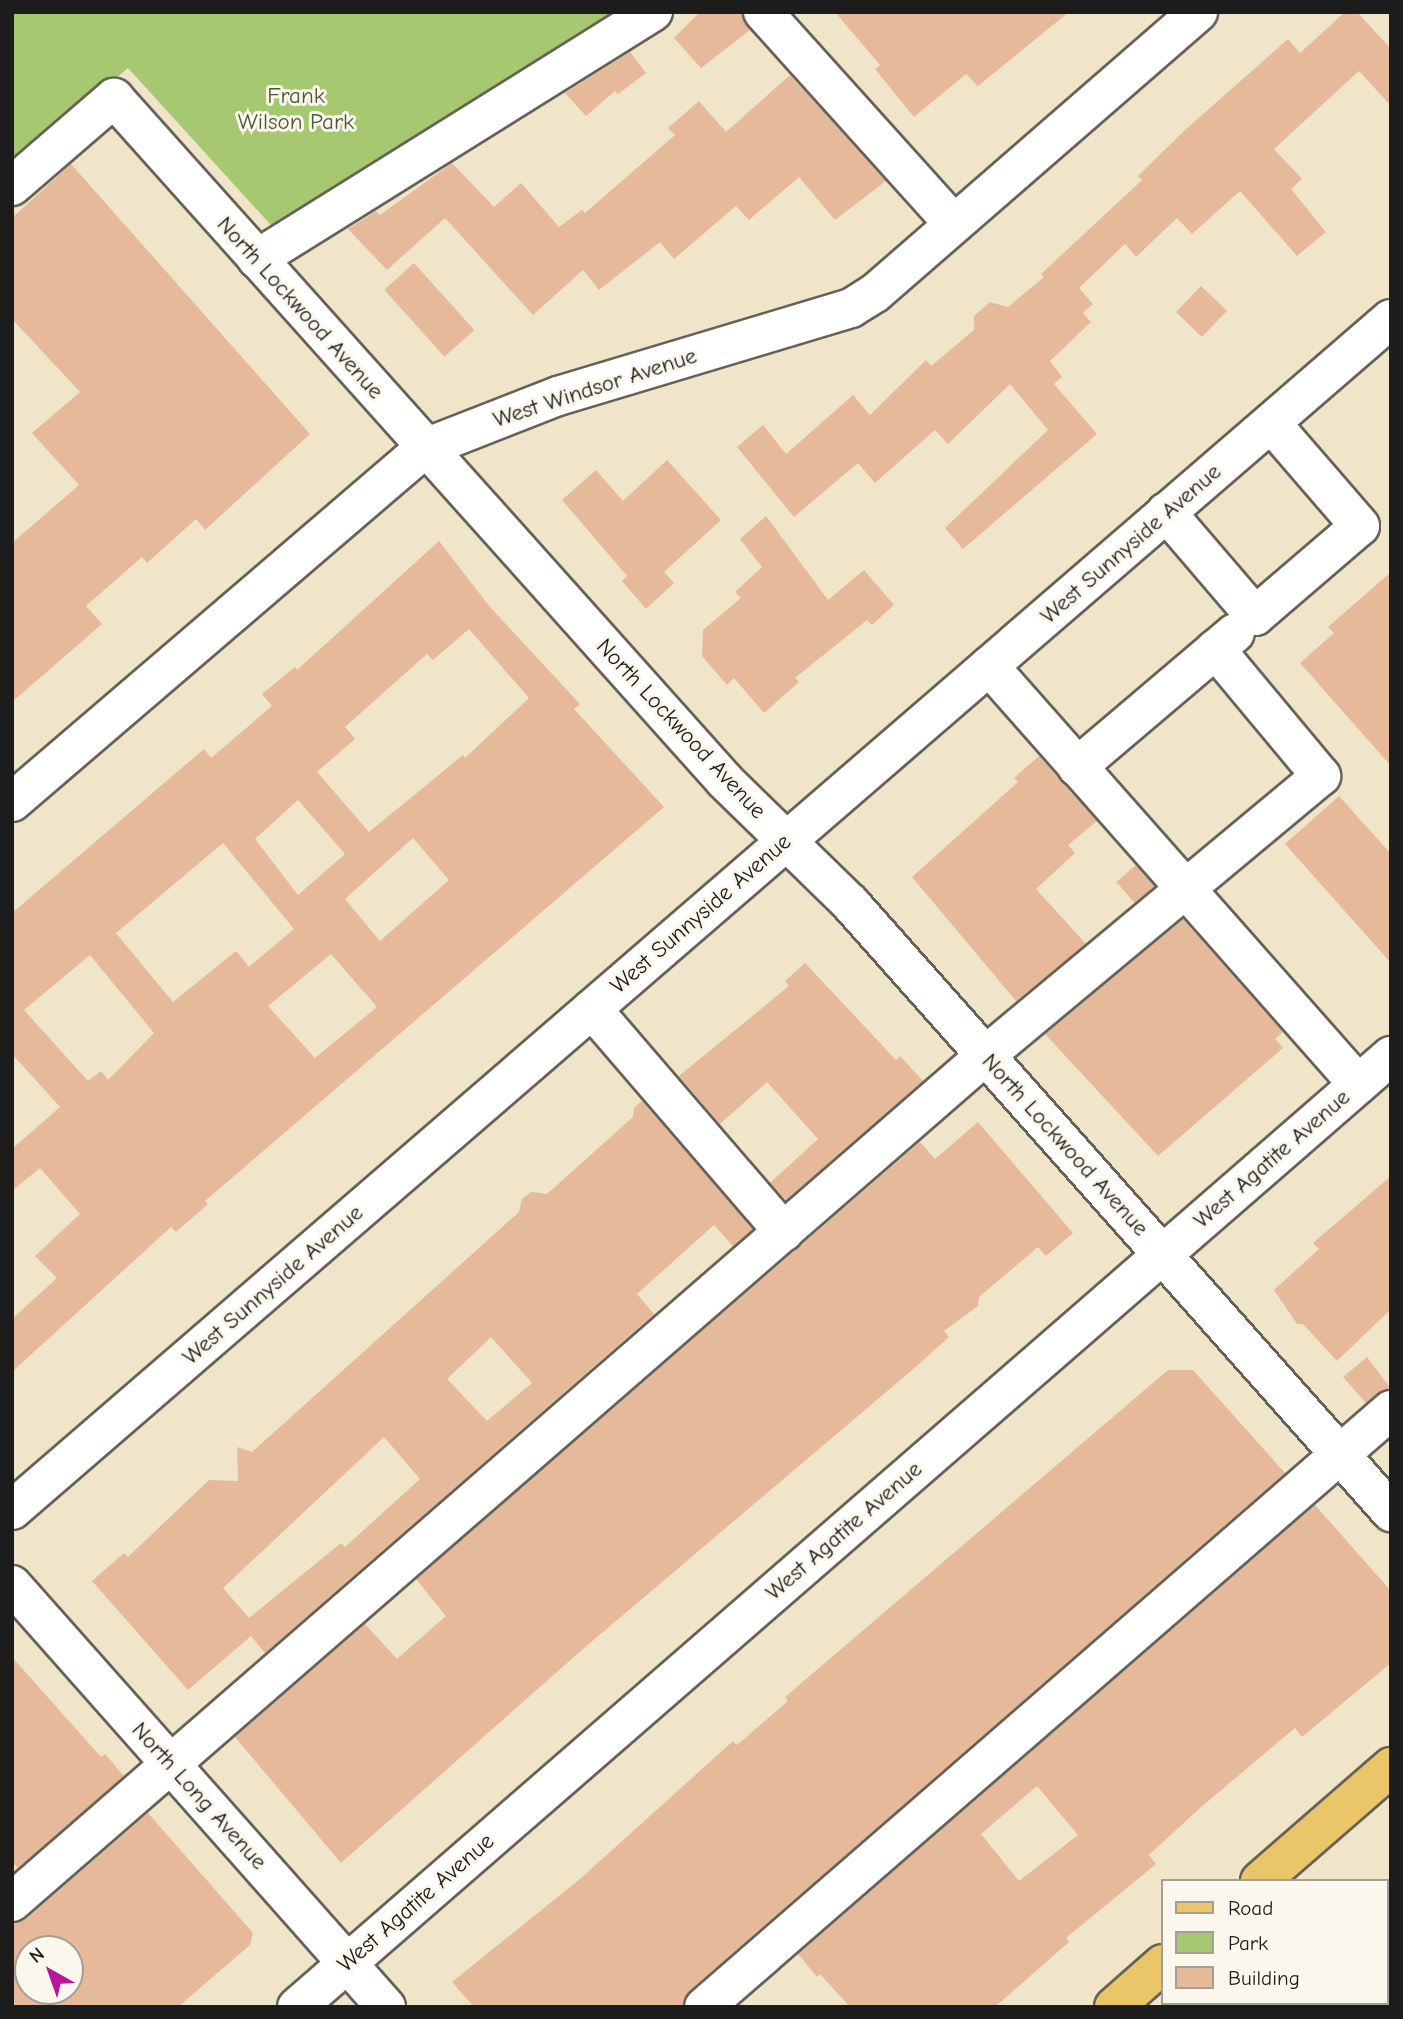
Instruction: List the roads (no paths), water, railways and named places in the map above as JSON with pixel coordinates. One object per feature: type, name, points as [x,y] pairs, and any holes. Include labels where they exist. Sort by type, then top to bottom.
[{"type":"main road","points":[[1262,1879],[1391,1767]]},
{"type":"main road","points":[[1115,2007],[1162,1965]]},
{"type":"street","points":[[257,259],[653,12]]},
{"type":"street","points":[[763,12],[954,224]]},
{"type":"street","name":"West Windsor Avenue","points":[[12,802],[425,448],[558,396],[851,308],[954,224],[1198,12]]},
{"type":"street","name":"North Lockwood Avenue","points":[[12,186],[114,97],[425,448],[725,780],[850,902],[1391,1512]]},
{"type":"street","name":"West Sunnyside Avenue","points":[[12,1510],[1391,319]]},
{"type":"street","points":[[1077,767],[1360,526],[1271,422]]},
{"type":"street","points":[[1166,512],[1255,616]]},
{"type":"street","points":[[12,1902],[986,1055],[1321,776],[1215,649]]},
{"type":"street","points":[[989,666],[1358,1084]]},
{"type":"street","points":[[592,1009],[784,1231]]},
{"type":"street","name":"West Agatite Avenue","points":[[297,2007],[1391,1056]]},
{"type":"street","points":[[704,2007],[1391,1410]]},
{"type":"street","name":"North Long Avenue","points":[[12,1585],[386,2007]]},
{"type":"park label","name":"Frank Wilson Park","points":[[296,109]]}]
